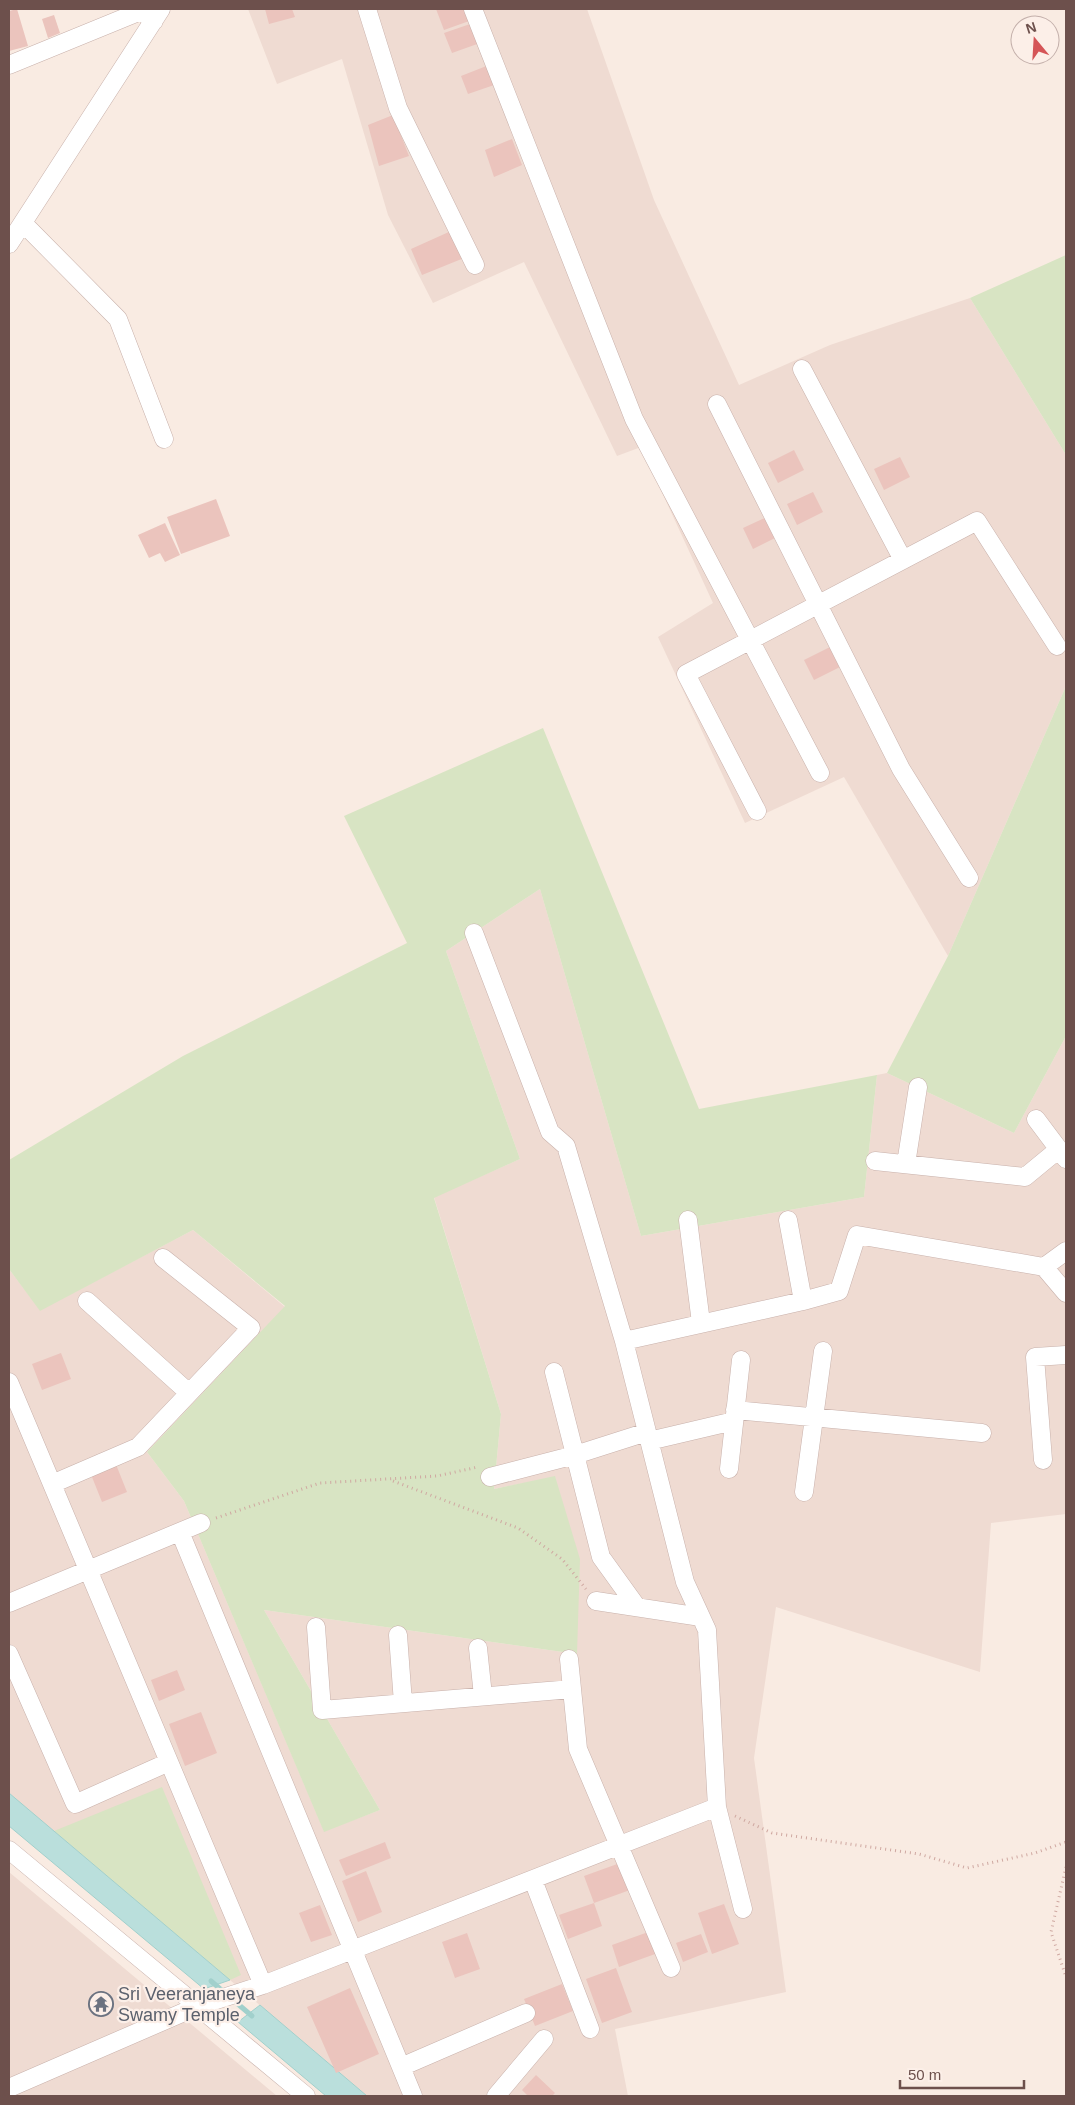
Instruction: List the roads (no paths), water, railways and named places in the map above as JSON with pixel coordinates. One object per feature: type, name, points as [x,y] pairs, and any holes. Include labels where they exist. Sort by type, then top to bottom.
[{"type":"street","points":[[367,9],[398,108],[475,265]]},
{"type":"street","points":[[473,9],[479,30],[634,419],[820,773]]},
{"type":"street","points":[[9,65],[149,12]]},
{"type":"street","points":[[149,12],[14,234],[118,318],[164,439]]},
{"type":"street","points":[[802,369],[903,560]]},
{"type":"street","points":[[717,404],[901,769],[969,878]]},
{"type":"street","points":[[757,811],[686,674],[977,521],[1057,646]]},
{"type":"street","points":[[474,933],[550,1132],[566,1146],[624,1341],[684,1582],[707,1630],[717,1807],[743,1909]]},
{"type":"street","points":[[906,1164],[918,1087]]},
{"type":"street","points":[[875,1161],[1025,1177],[1062,1154],[1036,1119]]},
{"type":"street","points":[[688,1220],[701,1323]]},
{"type":"street","points":[[788,1220],[803,1302]]},
{"type":"street","points":[[624,1341],[803,1302],[839,1291],[857,1235],[1044,1267],[1066,1293]]},
{"type":"street","points":[[1044,1267],[1066,1251]]},
{"type":"street","points":[[52,1484],[138,1446],[251,1328],[163,1258]]},
{"type":"street","points":[[87,1301],[189,1393]]},
{"type":"street","points":[[804,1492],[824,1351]]},
{"type":"street","points":[[1043,1460],[1035,1357],[1066,1355]]},
{"type":"street","points":[[729,1469],[741,1360]]},
{"type":"street","points":[[554,1372],[601,1557],[637,1608]]},
{"type":"street","points":[[9,1382],[263,1985]]},
{"type":"street","points":[[490,1476],[735,1415],[815,1417],[982,1433]]},
{"type":"street","points":[[9,1603],[201,1523]]},
{"type":"street","points":[[180,1532],[413,2096]]},
{"type":"street","points":[[596,1601],[701,1617]]},
{"type":"street","points":[[316,1627],[322,1710],[572,1689]]},
{"type":"street","points":[[398,1635],[403,1703]]},
{"type":"street","points":[[478,1648],[483,1696]]},
{"type":"street","points":[[9,1654],[75,1804],[169,1762]]},
{"type":"street","points":[[569,1659],[578,1749],[671,1968]]},
{"type":"street","points":[[9,2088],[202,2005],[263,1985],[717,1807]]},
{"type":"street","points":[[9,1850],[202,2005],[306,2096]]},
{"type":"street","points":[[533,1880],[590,2029]]},
{"type":"street","points":[[401,2067],[526,2013]]},
{"type":"street","points":[[496,2096],[544,2039]]},
{"type":"water","points":[[9,1793],[230,1980],[204,1989],[9,1826]]},
{"type":"water","points":[[260,2005],[367,2096],[326,2096],[238,2022]]},
{"type":"waterway","points":[[211,1981],[226,1994]]},
{"type":"waterway","points":[[232,1999],[252,2016]]},
{"type":"place","name":"Sri Veeranjaneya Swamy Temple","points":[[101,2004]]}]
